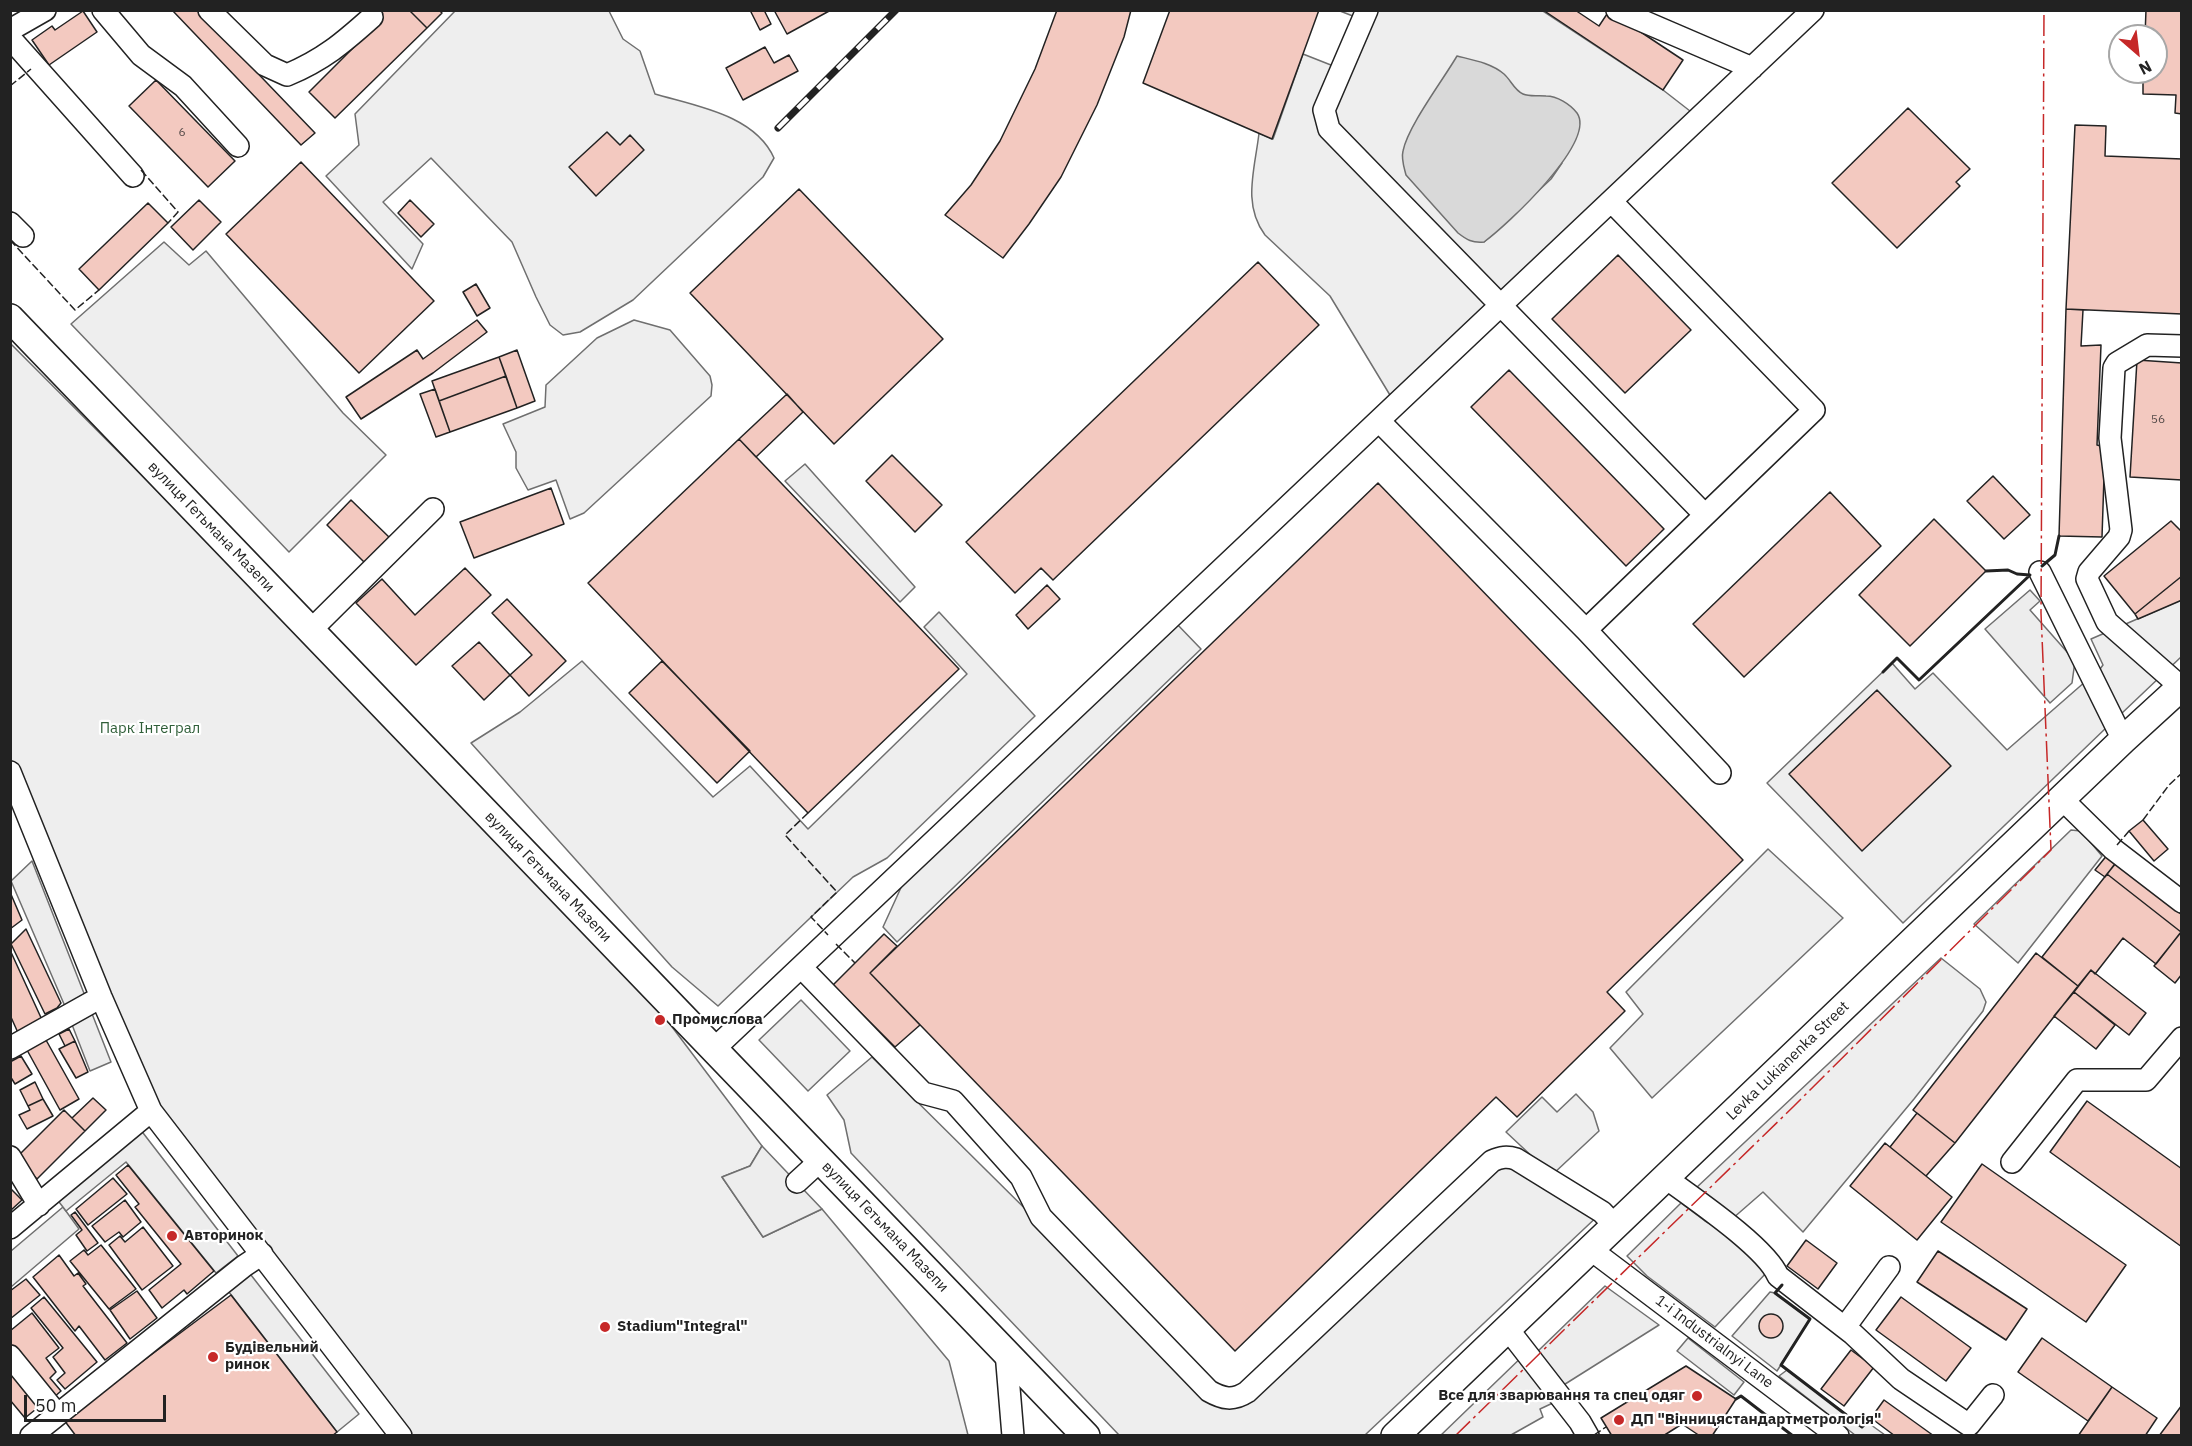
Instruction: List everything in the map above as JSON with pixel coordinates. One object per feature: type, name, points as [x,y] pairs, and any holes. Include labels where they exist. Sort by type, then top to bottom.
[{"type":"main road","name":"вулиця Гетьмана Мазепи","points":[[10,318],[1086,1436]]},
{"type":"main road","name":"Levka Lukianenka Street","points":[[1395,1436],[2061,798],[2181,687]]},
{"type":"street","points":[[10,30],[45,10]]},
{"type":"street","points":[[103,10],[141,54],[183,86],[238,147]]},
{"type":"street","points":[[1367,10],[1324,110],[1329,129],[1705,515]]},
{"type":"street","points":[[1617,10],[1752,68]]},
{"type":"street","points":[[714,1049],[1813,10]]},
{"type":"street","points":[[220,14],[265,65],[287,75],[313,64],[336,48],[372,17]]},
{"type":"street","points":[[10,38],[133,176]]},
{"type":"street","points":[[1586,630],[1814,410],[1611,201]]},
{"type":"street","points":[[2181,346],[2147,345],[2117,363],[2114,368],[2110,438],[2121,530],[2119,537],[2090,572],[2087,579],[2107,622],[2181,687]]},
{"type":"street","points":[[1379,421],[1586,630],[1720,773]]},
{"type":"street","points":[[311,630],[433,508]]},
{"type":"street","points":[[2040,572],[2123,740]]},
{"type":"street","points":[[10,772],[101,997],[151,1111],[401,1436]]},
{"type":"street","points":[[2061,798],[2113,849],[2181,902]]},
{"type":"street","points":[[801,967],[923,1093],[953,1101],[1021,1177],[1041,1217],[1209,1391],[1219,1397],[1228,1399],[1247,1392],[1492,1161],[1498,1158],[1504,1156],[1516,1159],[1602,1212],[1615,1226]]},
{"type":"street","points":[[10,1048],[101,997]]},
{"type":"street","points":[[2012,1162],[2078,1080],[2146,1080],[2181,1038]]},
{"type":"street","points":[[10,1228],[151,1111]]},
{"type":"street","points":[[10,1157],[39,1205]]},
{"type":"street","points":[[797,1182],[821,1160]]},
{"type":"street","points":[[1666,1178],[1732,1228],[1774,1266],[1778,1276],[1845,1327],[1901,1379],[1969,1425],[1993,1395]]},
{"type":"street","name":"1-i Industrialnyi Lane","points":[[1590,1249],[1838,1436]]},
{"type":"street","points":[[31,1436],[262,1254]]},
{"type":"street","points":[[1845,1327],[1889,1267]]},
{"type":"street","points":[[1507,1328],[1580,1422],[1588,1436]]},
{"type":"street","points":[[1006,1352],[1013,1436]]},
{"type":"street","points":[[10,1356],[57,1414]]},
{"type":"green space","points":[[456,10],[609,11],[623,39],[640,51],[655,94],[706,108],[739,122],[765,143],[774,158],[763,177],[633,300],[580,332],[563,335],[550,325],[512,242],[431,158],[383,202],[423,244],[412,269],[326,176],[359,145],[355,114]]},
{"type":"green space","points":[[1340,11],[1543,11],[1663,90],[1699,118],[1396,405],[1330,296],[1265,235],[1258,223],[1252,199],[1259,133],[1273,139],[1303,54],[1341,69],[1363,20]],"holes":[[[1562,163],[1551,179],[1484,242]]]},
{"type":"green space","points":[[164,242],[189,265],[206,251],[343,413],[386,455],[289,552],[71,324]]},
{"type":"green space","points":[[634,320],[670,330],[710,376],[711,396],[584,513],[570,519],[556,480],[528,490],[516,468],[516,452],[503,424],[545,407],[546,385],[597,338]]},
{"type":"green space","name":"Парк Інтеграл","points":[[10,343],[284,618],[654,1003],[762,1146],[750,1166],[722,1177],[763,1237],[822,1209],[949,1361],[968,1435],[401,1435],[151,1111],[11,772]]},
{"type":"green space","points":[[805,464],[915,587],[900,602],[785,481]]},
{"type":"green space","points":[[2181,600],[2181,657],[2121,714],[2100,669],[2103,665],[2091,639]]},
{"type":"green space","points":[[939,612],[1035,716],[887,858],[853,877],[718,1006],[672,967],[471,743],[520,712],[582,661],[713,797],[750,766],[808,829],[967,674],[924,627]]},
{"type":"green space","points":[[1175,622],[1201,649],[897,942],[883,927],[904,881]]},
{"type":"green space","points":[[1892,663],[1915,689],[1933,673],[2007,750],[2086,681],[2107,727],[1903,923],[1767,783]]},
{"type":"green space","points":[[2071,830],[2081,831],[2102,856],[2018,963],[1974,924]]},
{"type":"green space","points":[[1768,849],[1843,918],[1652,1098],[1610,1048],[1643,1014],[1626,992]]},
{"type":"green space","points":[[1941,958],[1980,989],[1986,1002],[1983,1011],[1914,1099],[1803,1232],[1763,1192],[1732,1219],[1696,1188]]},
{"type":"green space","points":[[801,1000],[850,1051],[808,1091],[759,1040]]},
{"type":"green space","points":[[872,1057],[1209,1391],[1228,1399],[1504,1156],[1602,1212],[1365,1435],[1119,1435],[851,1153],[844,1120],[827,1095]]},
{"type":"green space","points":[[1576,1094],[1593,1112],[1599,1131],[1552,1175],[1506,1132],[1542,1097],[1557,1112]]},
{"type":"green space","points":[[1681,1203],[1705,1221],[1728,1234],[1769,1270],[1715,1327],[1647,1276],[1627,1256]]},
{"type":"green space","points":[[63,1207],[79,1229],[11,1287],[11,1251]]},
{"type":"green space","points":[[1770,1292],[1775,1293],[1810,1319],[1777,1371],[1732,1336]]},
{"type":"green space","points":[[1529,1350],[1519,1361],[1525,1362],[1555,1402],[1540,1409],[1543,1417],[1511,1435],[1440,1436]]},
{"type":"green space","points":[[1787,1370],[1862,1426],[1867,1422],[1885,1435],[1855,1435],[1779,1376]]},
{"type":"shaded area","points":[[1457,56],[1482,62],[1499,70],[1523,94],[1550,96],[1563,101],[1577,113],[1580,126],[1574,143],[1546,182],[1511,219],[1484,242],[1470,240],[1458,233],[1406,175],[1403,160],[1403,151],[1412,129]]},
{"type":"shaded area","points":[[2030,590],[2040,601],[2030,610],[2075,661],[2072,683],[2050,703],[1985,629]]},
{"type":"shaded area","points":[[32,861],[111,1062],[90,1071],[11,881]]},
{"type":"shaded area","points":[[140,1129],[238,1256],[216,1273],[126,1162],[66,1211],[56,1198]]},
{"type":"shaded area","points":[[762,1146],[822,1209],[763,1237],[722,1177],[750,1166]]},
{"type":"shaded area","points":[[244,1266],[359,1414],[337,1432],[222,1283]]},
{"type":"shaded area","points":[[1605,1286],[1659,1325],[1562,1386],[1537,1352]]},
{"type":"shaded area","points":[[1688,1338],[1744,1382],[1734,1395],[1677,1351]]},
{"type":"building","points":[[172,10],[197,10],[315,133],[301,145]]},
{"type":"building","points":[[379,10],[409,10],[427,28],[335,118],[309,92],[383,18],[377,12]]},
{"type":"building","points":[[409,10],[439,10],[442,13],[427,28]]},
{"type":"building","points":[[750,10],[764,10],[771,24],[760,30]]},
{"type":"building","points":[[774,10],[831,10],[787,34]]},
{"type":"building","points":[[1057,10],[1131,10],[1124,37],[1097,105],[1061,177],[1003,258],[945,215],[971,185],[1000,141],[1035,69]]},
{"type":"building","points":[[1170,10],[1319,10],[1272,139],[1143,83]]},
{"type":"building","points":[[1543,10],[1575,10],[1599,26],[1609,11],[1683,60],[1663,90]]},
{"type":"building","points":[[2146,10],[2182,10],[2182,114],[2175,113],[2176,95],[2143,94],[2143,84],[2168,84],[2168,24],[2145,24]]},
{"type":"building","points":[[83,11],[97,32],[49,65],[32,40],[52,26],[55,30]]},
{"type":"building","points":[[765,47],[774,63],[789,55],[798,71],[743,100],[726,68]]},
{"type":"building","points":[[156,80],[235,161],[208,187],[129,106]]},
{"type":"building","points":[[1908,108],[1970,169],[1956,182],[1960,186],[1897,248],[1832,183]]},
{"type":"building","points":[[2075,125],[2106,126],[2105,156],[2182,159],[2182,314],[2066,309]]},
{"type":"building","points":[[607,132],[620,145],[630,135],[644,150],[596,196],[569,167]]},
{"type":"building","points":[[301,162],[434,301],[359,373],[226,234]]},
{"type":"building","points":[[799,189],[943,339],[834,444],[690,293]]},
{"type":"building","points":[[199,200],[221,222],[193,250],[171,227]]},
{"type":"building","points":[[410,200],[434,224],[421,237],[398,213]]},
{"type":"building","points":[[148,203],[168,223],[99,290],[79,269]]},
{"type":"building","points":[[1618,255],[1691,330],[1625,393],[1552,319]]},
{"type":"building","points":[[1258,262],[1319,325],[1053,580],[1041,568],[1015,593],[966,542]]},
{"type":"building","points":[[476,284],[490,308],[477,316],[463,292]]},
{"type":"building","points":[[2066,309],[2083,310],[2081,346],[2101,345],[2097,445],[2105,447],[2102,537],[2059,536]]},
{"type":"building","points":[[477,320],[487,332],[433,373],[361,419],[346,397],[417,350],[423,359]]},
{"type":"building","points":[[517,350],[535,401],[517,408],[499,357]]},
{"type":"building","points":[[499,357],[506,376],[439,401],[432,381]]},
{"type":"building","points":[[2137,360],[2182,363],[2182,480],[2130,477]]},
{"type":"building","points":[[1509,370],[1664,529],[1626,566],[1471,407]]},
{"type":"building","points":[[506,376],[517,408],[450,432],[439,401]]},
{"type":"building","points":[[435,389],[450,432],[436,437],[420,394]]},
{"type":"building","points":[[787,394],[803,412],[756,457],[739,439]]},
{"type":"building","points":[[739,439],[959,669],[808,813],[588,583]]},
{"type":"building","points":[[892,455],[942,505],[915,532],[866,481]]},
{"type":"building","points":[[1993,476],[2030,515],[2004,539],[1967,501]]},
{"type":"building","points":[[1378,483],[1743,860],[1607,992],[1625,1011],[1517,1117],[1496,1097],[1235,1351],[870,973]]},
{"type":"building","points":[[551,488],[564,524],[474,558],[460,522]]},
{"type":"building","points":[[1830,492],[1881,546],[1744,677],[1693,624]]},
{"type":"building","points":[[351,500],[391,539],[366,564],[327,525]]},
{"type":"building","points":[[1934,519],[1986,571],[1910,646],[1859,595]]},
{"type":"building","points":[[2171,521],[2182,532],[2182,576],[2135,614],[2104,576]]},
{"type":"building","points":[[465,568],[491,595],[416,665],[356,603],[382,579],[415,615]]},
{"type":"building","points":[[2182,576],[2182,600],[2138,619],[2135,614]]},
{"type":"building","points":[[1047,585],[1060,599],[1028,629],[1016,615]]},
{"type":"building","points":[[507,599],[566,661],[529,696],[510,675],[532,655],[492,613]]},
{"type":"building","points":[[479,642],[510,675],[484,700],[452,666]]},
{"type":"building","points":[[662,661],[750,751],[717,783],[629,693]]},
{"type":"building","points":[[1877,690],[1951,766],[1862,851],[1789,774]]},
{"type":"building","points":[[2143,820],[2168,849],[2154,861],[2129,831]]},
{"type":"building","points":[[2108,854],[2117,861],[2105,877],[2095,870]]},
{"type":"building","points":[[2116,863],[2182,915],[2181,932],[2107,874]]},
{"type":"building","points":[[2107,874],[2181,932],[2156,964],[2123,938],[2095,974],[2091,970],[2078,986],[2042,957]]},
{"type":"building","points":[[10,892],[22,920],[10,929]]},
{"type":"building","points":[[26,929],[61,1003],[57,1008],[45,1014],[11,944]]},
{"type":"building","points":[[2182,931],[2182,974],[2175,983],[2154,966]]},
{"type":"building","points":[[884,934],[897,946],[870,973],[920,1025],[895,1047],[833,985]]},
{"type":"building","points":[[10,950],[43,1022],[19,1035],[10,1015]]},
{"type":"building","points":[[2036,953],[2078,986],[1955,1143],[1913,1110]]},
{"type":"building","points":[[2091,970],[2146,1013],[2129,1035],[2074,992]]},
{"type":"building","points":[[2074,992],[2115,1025],[2096,1049],[2054,1016]]},
{"type":"building","points":[[69,1029],[75,1041],[65,1046],[59,1034]]},
{"type":"building","points":[[46,1040],[79,1099],[60,1110],[27,1050]]},
{"type":"building","points":[[75,1041],[88,1072],[76,1078],[59,1049]]},
{"type":"building","points":[[21,1056],[32,1074],[15,1084],[10,1076],[10,1062]]},
{"type":"building","points":[[35,1082],[43,1099],[28,1106],[20,1090]]},
{"type":"building","points":[[93,1098],[106,1110],[85,1131],[72,1118]]},
{"type":"building","points":[[43,1099],[53,1116],[27,1129],[19,1115],[30,1110],[28,1106]]},
{"type":"building","points":[[2087,1101],[2182,1169],[2182,1247],[2050,1152]]},
{"type":"building","points":[[64,1110],[85,1131],[37,1179],[16,1158]]},
{"type":"building","points":[[1917,1113],[1955,1143],[1926,1176],[1890,1147]]},
{"type":"building","points":[[1885,1143],[1952,1197],[1917,1240],[1850,1186]]},
{"type":"building","points":[[1982,1164],[2126,1265],[2086,1322],[1941,1222]]},
{"type":"building","name":"Авторинок","points":[[128,1165],[214,1271],[187,1294],[184,1290],[162,1308],[149,1290],[181,1264],[135,1207],[139,1204],[116,1175]]},
{"type":"building","points":[[113,1178],[127,1194],[88,1225],[76,1209]]},
{"type":"building","points":[[10,1188],[22,1200],[10,1211]]},
{"type":"building","points":[[125,1200],[141,1222],[123,1237],[119,1232],[105,1242],[92,1226]]},
{"type":"building","points":[[75,1212],[98,1243],[87,1251],[76,1235],[82,1230],[71,1215]]},
{"type":"building","points":[[143,1227],[173,1266],[142,1290],[109,1245],[120,1236],[125,1242]]},
{"type":"building","points":[[1806,1240],[1837,1263],[1818,1289],[1787,1266]]},
{"type":"building","points":[[101,1245],[136,1289],[109,1309],[70,1261],[84,1250],[88,1255]]},
{"type":"building","points":[[1938,1251],[2027,1309],[2006,1340],[1917,1282]]},
{"type":"building","points":[[59,1255],[74,1276],[78,1273],[86,1284],[83,1286],[127,1343],[105,1360],[79,1326],[75,1331],[33,1277]]},
{"type":"building","points":[[26,1279],[40,1295],[10,1319],[10,1291]]},
{"type":"building","points":[[137,1291],[157,1318],[130,1339],[110,1310]]},
{"type":"building","name":"Будівельний ринок","points":[[231,1295],[337,1432],[332,1436],[76,1436],[64,1420]]},
{"type":"building","points":[[44,1297],[97,1362],[65,1389],[57,1380],[65,1373],[53,1357],[63,1348],[31,1308]]},
{"type":"building","points":[[1901,1297],[1971,1348],[1946,1381],[1876,1330]]},
{"type":"building","points":[[32,1313],[59,1348],[46,1358],[56,1372],[50,1378],[61,1391],[53,1398],[10,1347],[10,1331]]},
{"type":"building","points":[[1771,1314],[1780,1317],[1783,1326],[1780,1335],[1771,1338],[1762,1335],[1759,1326],[1762,1317]]},
{"type":"building","points":[[2042,1338],[2112,1387],[2088,1421],[2018,1372]]},
{"type":"building","points":[[1851,1350],[1874,1367],[1844,1406],[1821,1389]]},
{"type":"building","points":[[1686,1366],[1736,1399],[1712,1436],[1700,1436],[1682,1424],[1663,1436],[1612,1436],[1601,1418]]},
{"type":"building","points":[[10,1368],[41,1405],[25,1418],[10,1400]]},
{"type":"building","points":[[2112,1387],[2157,1418],[2145,1436],[2078,1436]]},
{"type":"building","points":[[1884,1400],[1934,1436],[1895,1436],[1871,1418]]},
{"type":"building","points":[[2182,1405],[2182,1436],[2159,1436]]},
{"type":"railway","points":[[778,128],[896,10]]},
{"type":"fence","points":[[10,86],[31,69]]},
{"type":"fence","points":[[141,170],[178,212],[168,223]]},
{"type":"fence","points":[[10,240],[75,310],[99,290]]},
{"type":"fence","points":[[2143,820],[2169,785],[2182,773]]},
{"type":"fence","points":[[808,813],[785,835],[837,892],[811,917],[828,935]]},
{"type":"fence","points":[[2117,845],[2129,831]]},
{"type":"fence","points":[[836,944],[855,963]]},
{"type":"fence","points":[[1594,1435],[1606,1427]]},
{"type":"wall","points":[[2042,566],[2055,555],[2059,536]]},
{"type":"wall","points":[[1986,571],[2008,570],[2017,574],[2030,575]]},
{"type":"wall","points":[[1883,672],[1897,658],[1919,680],[2029,576]]},
{"type":"wall","points":[[1782,1285],[1775,1293],[1810,1319],[1781,1365],[1862,1427],[1871,1418]]},
{"type":"wall","points":[[1736,1399],[1741,1396],[1793,1436]]},
{"type":"power","points":[[1455,1436],[1794,1106],[2051,850],[2041,613],[2044,10]]},
{"type":"place","name":"Промислова","points":[[660,1020]]},
{"type":"place","name":"Авторинок","points":[[172,1236]]},
{"type":"place","name":"Stadium\"Integral\"","points":[[605,1327]]},
{"type":"place","name":"Будівельний ринок","points":[[213,1357]]},
{"type":"place","name":"Все для зварювання та спец одяг","points":[[1697,1396]]},
{"type":"place","name":"ДП \"Вінницястандартметрологія\"","points":[[1619,1420]]}]
